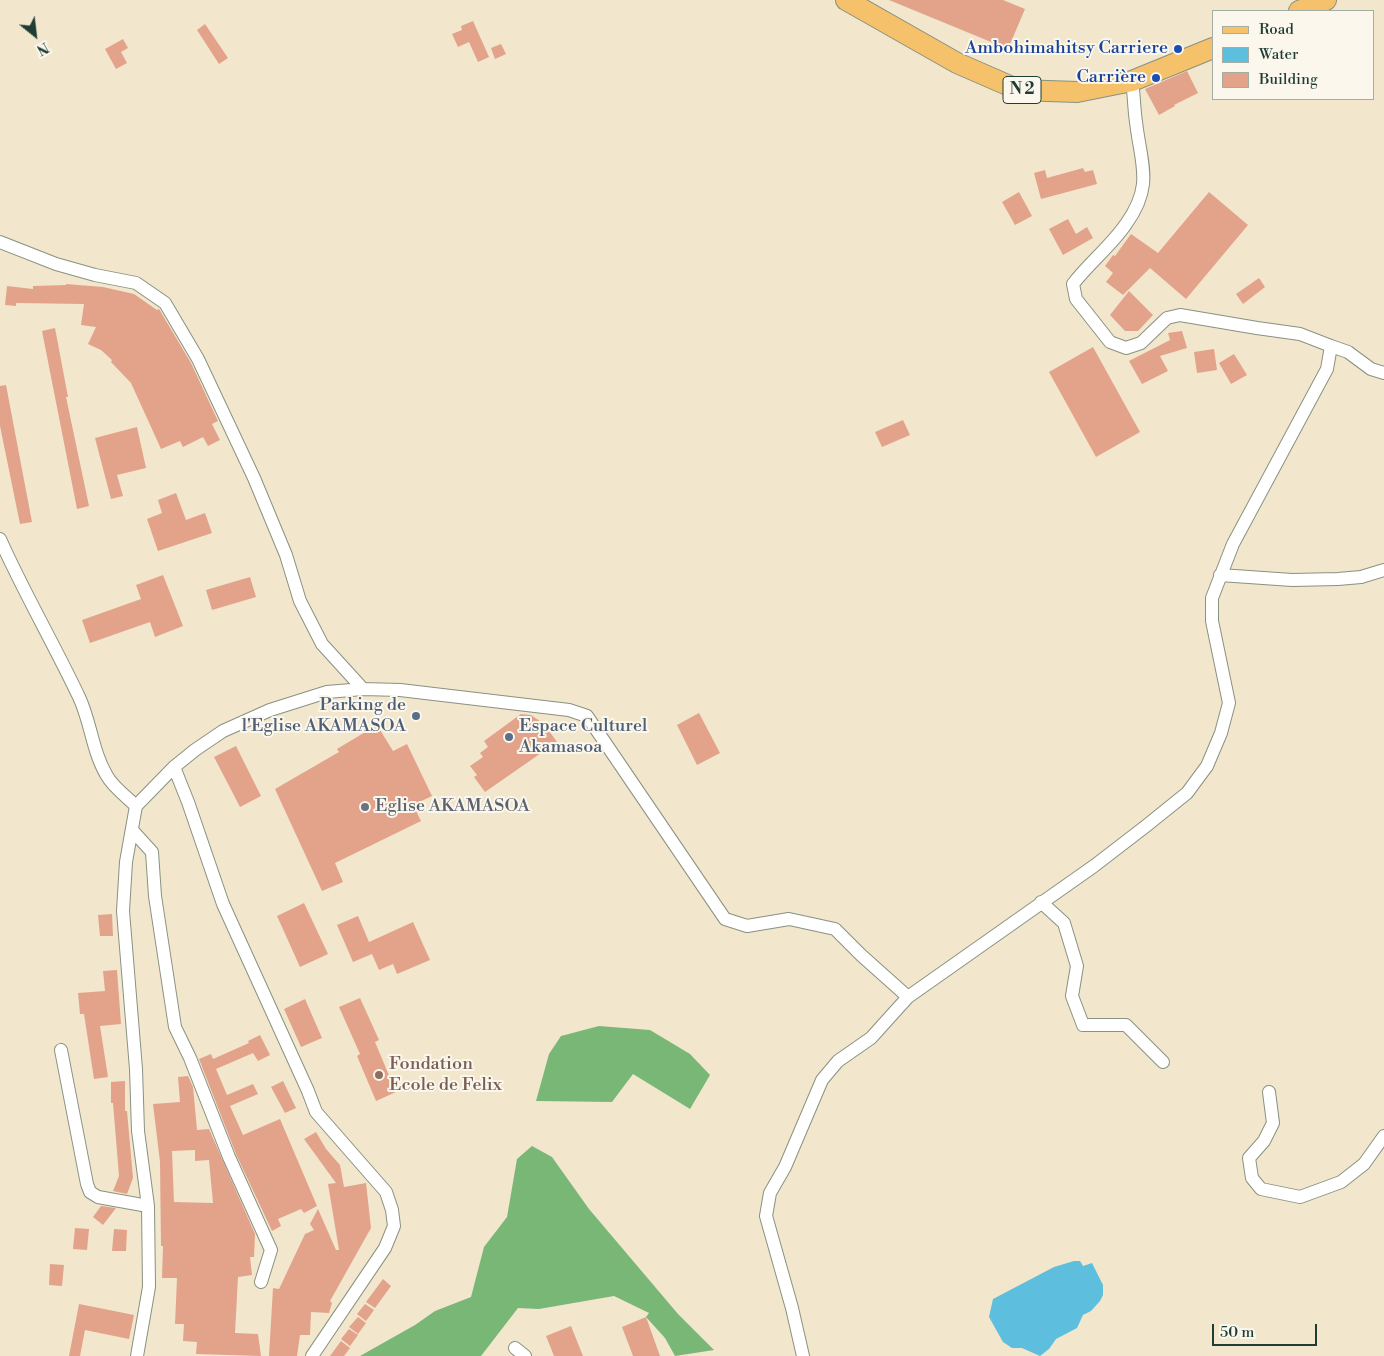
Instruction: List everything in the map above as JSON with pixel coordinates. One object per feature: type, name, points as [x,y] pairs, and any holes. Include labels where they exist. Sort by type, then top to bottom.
[{"type":"main road","name":"N 2","points":[[846,0],[957,63],[1019,90],[1077,92],[1132,80],[1212,48]]},
{"type":"main road","points":[[1301,10],[1326,0]]},
{"type":"street","points":[[1132,80],[1136,123],[1145,173],[1141,198],[1126,225],[1073,284],[1076,298],[1110,342],[1126,348],[1140,343],[1167,318],[1180,315],[1300,334],[1348,352],[1371,369],[1384,373]]},
{"type":"street","points":[[0,242],[56,264],[95,275],[136,283],[166,303],[198,360],[254,478],[286,555],[300,601],[322,644],[362,689]]},
{"type":"street","points":[[803,1356],[792,1308],[766,1216],[770,1193],[785,1167],[822,1080],[838,1061],[871,1038],[908,997],[1094,866],[1146,826],[1187,793],[1207,766],[1221,734],[1229,703],[1212,622],[1212,598],[1233,544],[1327,370],[1332,346]]},
{"type":"street","points":[[0,539],[80,698],[94,751],[107,777],[136,806]]},
{"type":"street","points":[[1220,575],[1292,580],[1338,579],[1361,577],[1384,570]]},
{"type":"street","points":[[137,1356],[149,1287],[148,1206],[138,1132],[136,1069],[123,911],[126,862],[136,806],[174,767],[223,731],[270,710],[327,692],[362,689],[400,690],[569,710],[587,716],[725,919],[747,926],[790,919],[835,929],[861,956],[908,997]]},
{"type":"street","points":[[174,767],[223,904],[316,1112],[386,1192],[392,1210],[394,1226],[385,1248],[312,1356]]},
{"type":"street","points":[[132,830],[152,852],[156,896],[175,1027],[190,1058],[229,1157],[271,1250],[261,1282]]},
{"type":"street","points":[[1041,902],[1064,922],[1077,966],[1072,996],[1083,1026],[1126,1026],[1163,1062]]},
{"type":"street","points":[[62,1050],[86,1184],[90,1192],[98,1197],[148,1206]]},
{"type":"street","points":[[1269,1092],[1273,1123],[1264,1141],[1249,1158],[1252,1178],[1261,1189],[1300,1197],[1341,1182],[1364,1164],[1384,1136]]},
{"type":"green space","points":[[599,1026],[650,1030],[690,1054],[710,1075],[690,1109],[633,1074],[612,1102],[536,1101],[549,1054],[561,1036]]},
{"type":"green space","points":[[532,1146],[552,1157],[589,1209],[678,1314],[714,1350],[675,1356],[665,1338],[646,1317],[649,1313],[614,1296],[539,1309],[518,1308],[481,1356],[360,1356],[415,1325],[435,1311],[471,1297],[484,1247],[507,1217],[517,1159]]},
{"type":"water","points":[[1080,1261],[1083,1266],[1092,1263],[1103,1285],[1103,1295],[1100,1301],[1091,1311],[1083,1315],[1077,1328],[1056,1339],[1049,1349],[1040,1356],[1022,1348],[1012,1348],[1003,1342],[989,1317],[993,1299],[1054,1267]]},
{"type":"building","points":[[889,0],[1003,0],[1025,9],[1008,49]]},
{"type":"building","points":[[473,21],[489,57],[478,62],[469,42],[458,47],[452,34],[462,30],[461,26]]},
{"type":"building","points":[[205,24],[228,58],[219,64],[197,30]]},
{"type":"building","points":[[123,39],[128,48],[121,52],[127,63],[116,69],[105,49]]},
{"type":"building","points":[[501,44],[506,54],[495,59],[491,48]]},
{"type":"building","points":[[1187,71],[1198,93],[1159,115],[1145,89]]},
{"type":"building","points":[[1083,168],[1085,172],[1093,170],[1097,184],[1041,199],[1034,173],[1045,170],[1047,178]]},
{"type":"building","points":[[1019,192],[1032,216],[1015,225],[1002,202]]},
{"type":"building","points":[[1209,192],[1248,225],[1186,299],[1150,268],[1123,295],[1106,282],[1113,273],[1105,266],[1131,234],[1158,253]]},
{"type":"building","points":[[1068,219],[1076,234],[1087,227],[1093,238],[1063,255],[1049,229]]},
{"type":"building","points":[[1259,278],[1265,287],[1243,304],[1236,294]]},
{"type":"building","points":[[66,284],[103,287],[134,294],[157,310],[159,309],[191,363],[218,421],[212,424],[220,440],[208,446],[203,437],[183,447],[180,441],[161,449],[131,383],[101,350],[88,344],[96,327],[81,325],[84,304],[16,303],[16,306],[5,305],[7,286],[33,289],[33,286]]},
{"type":"building","points":[[1129,291],[1153,315],[1138,331],[1125,331],[1110,315]]},
{"type":"building","points":[[55,328],[68,397],[66,397],[89,506],[77,509],[42,331]]},
{"type":"building","points":[[1182,331],[1187,348],[1160,356],[1168,371],[1142,384],[1129,361],[1170,340],[1168,333]]},
{"type":"building","points":[[1093,347],[1140,432],[1096,457],[1049,372]]},
{"type":"building","points":[[1214,349],[1217,370],[1197,373],[1194,352]]},
{"type":"building","points":[[1234,354],[1247,375],[1231,384],[1219,363]]},
{"type":"building","points":[[6,385],[32,522],[20,524],[0,426],[0,386]]},
{"type":"building","points":[[903,420],[910,435],[882,447],[875,432]]},
{"type":"building","points":[[137,427],[146,468],[117,475],[123,496],[111,499],[95,438]]},
{"type":"building","points":[[176,493],[186,520],[205,513],[212,533],[158,551],[147,519],[162,513],[158,500]]},
{"type":"building","points":[[163,575],[183,626],[155,637],[150,622],[90,643],[82,620],[141,599],[136,585]]},
{"type":"building","points":[[250,577],[256,597],[212,610],[206,590]]},
{"type":"building","points":[[699,713],[720,753],[697,765],[677,725]]},
{"type":"building","points":[[521,714],[531,715],[544,724],[557,742],[485,792],[474,777],[477,775],[470,766],[483,757],[480,753],[488,747],[484,741]]},
{"type":"building","points":[[377,725],[393,751],[407,744],[432,796],[413,805],[421,821],[335,863],[343,882],[322,891],[275,789],[339,752],[337,749]]},
{"type":"building","points":[[236,746],[261,796],[240,807],[214,757]]},
{"type":"building","points":[[304,903],[328,954],[300,967],[277,916]]},
{"type":"building","points":[[112,914],[113,936],[100,936],[98,915]]},
{"type":"building","points":[[358,916],[369,942],[413,922],[430,960],[397,974],[393,964],[379,970],[372,954],[353,962],[337,925]]},
{"type":"building","points":[[117,970],[121,1024],[100,1026],[108,1077],[94,1079],[84,1014],[80,1014],[78,993],[105,991],[103,971]]},
{"type":"building","points":[[360,998],[379,1040],[375,1042],[396,1092],[376,1101],[357,1056],[360,1054],[339,1007]]},
{"type":"building","points":[[305,999],[322,1038],[301,1047],[284,1009]]},
{"type":"building","points":[[260,1035],[270,1055],[258,1061],[253,1053],[216,1069],[227,1095],[253,1084],[258,1094],[230,1106],[243,1135],[280,1119],[317,1206],[304,1213],[301,1209],[278,1219],[281,1226],[272,1231],[236,1154],[199,1059],[211,1054],[213,1059],[249,1043],[248,1041]]},
{"type":"building","points":[[188,1076],[193,1087],[197,1130],[209,1129],[255,1234],[254,1257],[250,1257],[252,1275],[238,1277],[235,1333],[258,1334],[261,1356],[196,1354],[197,1342],[183,1341],[184,1324],[175,1324],[177,1278],[162,1278],[163,1246],[161,1246],[160,1162],[153,1104],[180,1102],[178,1077]],"holes":[[[195,1150],[195,1161],[209,1160],[213,1203],[174,1202],[172,1151]]]},
{"type":"building","points":[[125,1081],[125,1111],[127,1111],[133,1178],[127,1194],[113,1191],[119,1176],[113,1103],[111,1103],[111,1082]]},
{"type":"building","points":[[283,1081],[296,1108],[285,1113],[271,1087]]},
{"type":"building","points":[[316,1132],[326,1149],[340,1165],[344,1187],[366,1183],[371,1228],[330,1301],[332,1303],[329,1313],[311,1312],[310,1335],[300,1335],[297,1356],[269,1356],[273,1288],[279,1289],[305,1234],[314,1230],[310,1224],[318,1209],[336,1250],[339,1250],[328,1184],[336,1183],[304,1139]]},
{"type":"building","points":[[101,1206],[116,1208],[103,1225],[93,1217]]},
{"type":"building","points":[[75,1228],[89,1229],[87,1250],[73,1249]]},
{"type":"building","points":[[114,1229],[127,1230],[126,1251],[112,1251]]},
{"type":"building","points":[[50,1264],[64,1265],[62,1286],[49,1285]]},
{"type":"building","points":[[383,1279],[391,1286],[375,1308],[366,1302]]},
{"type":"building","points":[[79,1304],[134,1315],[129,1339],[85,1330],[80,1356],[69,1356]]},
{"type":"building","points":[[365,1304],[374,1310],[366,1321],[357,1314]]},
{"type":"building","points":[[358,1317],[366,1323],[358,1334],[349,1327]]},
{"type":"building","points":[[646,1317],[660,1356],[633,1356],[622,1327]]},
{"type":"building","points":[[571,1326],[583,1356],[554,1356],[546,1336]]},
{"type":"building","points":[[349,1329],[358,1335],[350,1346],[341,1339]]},
{"type":"building","points":[[341,1341],[350,1348],[344,1356],[330,1356]]},
{"type":"place","name":"Ambohimahitsy Carriere","points":[[1178,49]]},
{"type":"place","name":"Carrière","points":[[1156,78]]},
{"type":"place","name":"Parking de l'Eglise AKAMASOA","points":[[416,716]]},
{"type":"place","name":"Espace Culturel Akamasoa","points":[[509,737]]},
{"type":"place","name":"Eglise AKAMASOA","points":[[365,807]]},
{"type":"place","name":"Fondation Ecole de Felix","points":[[379,1075]]}]
